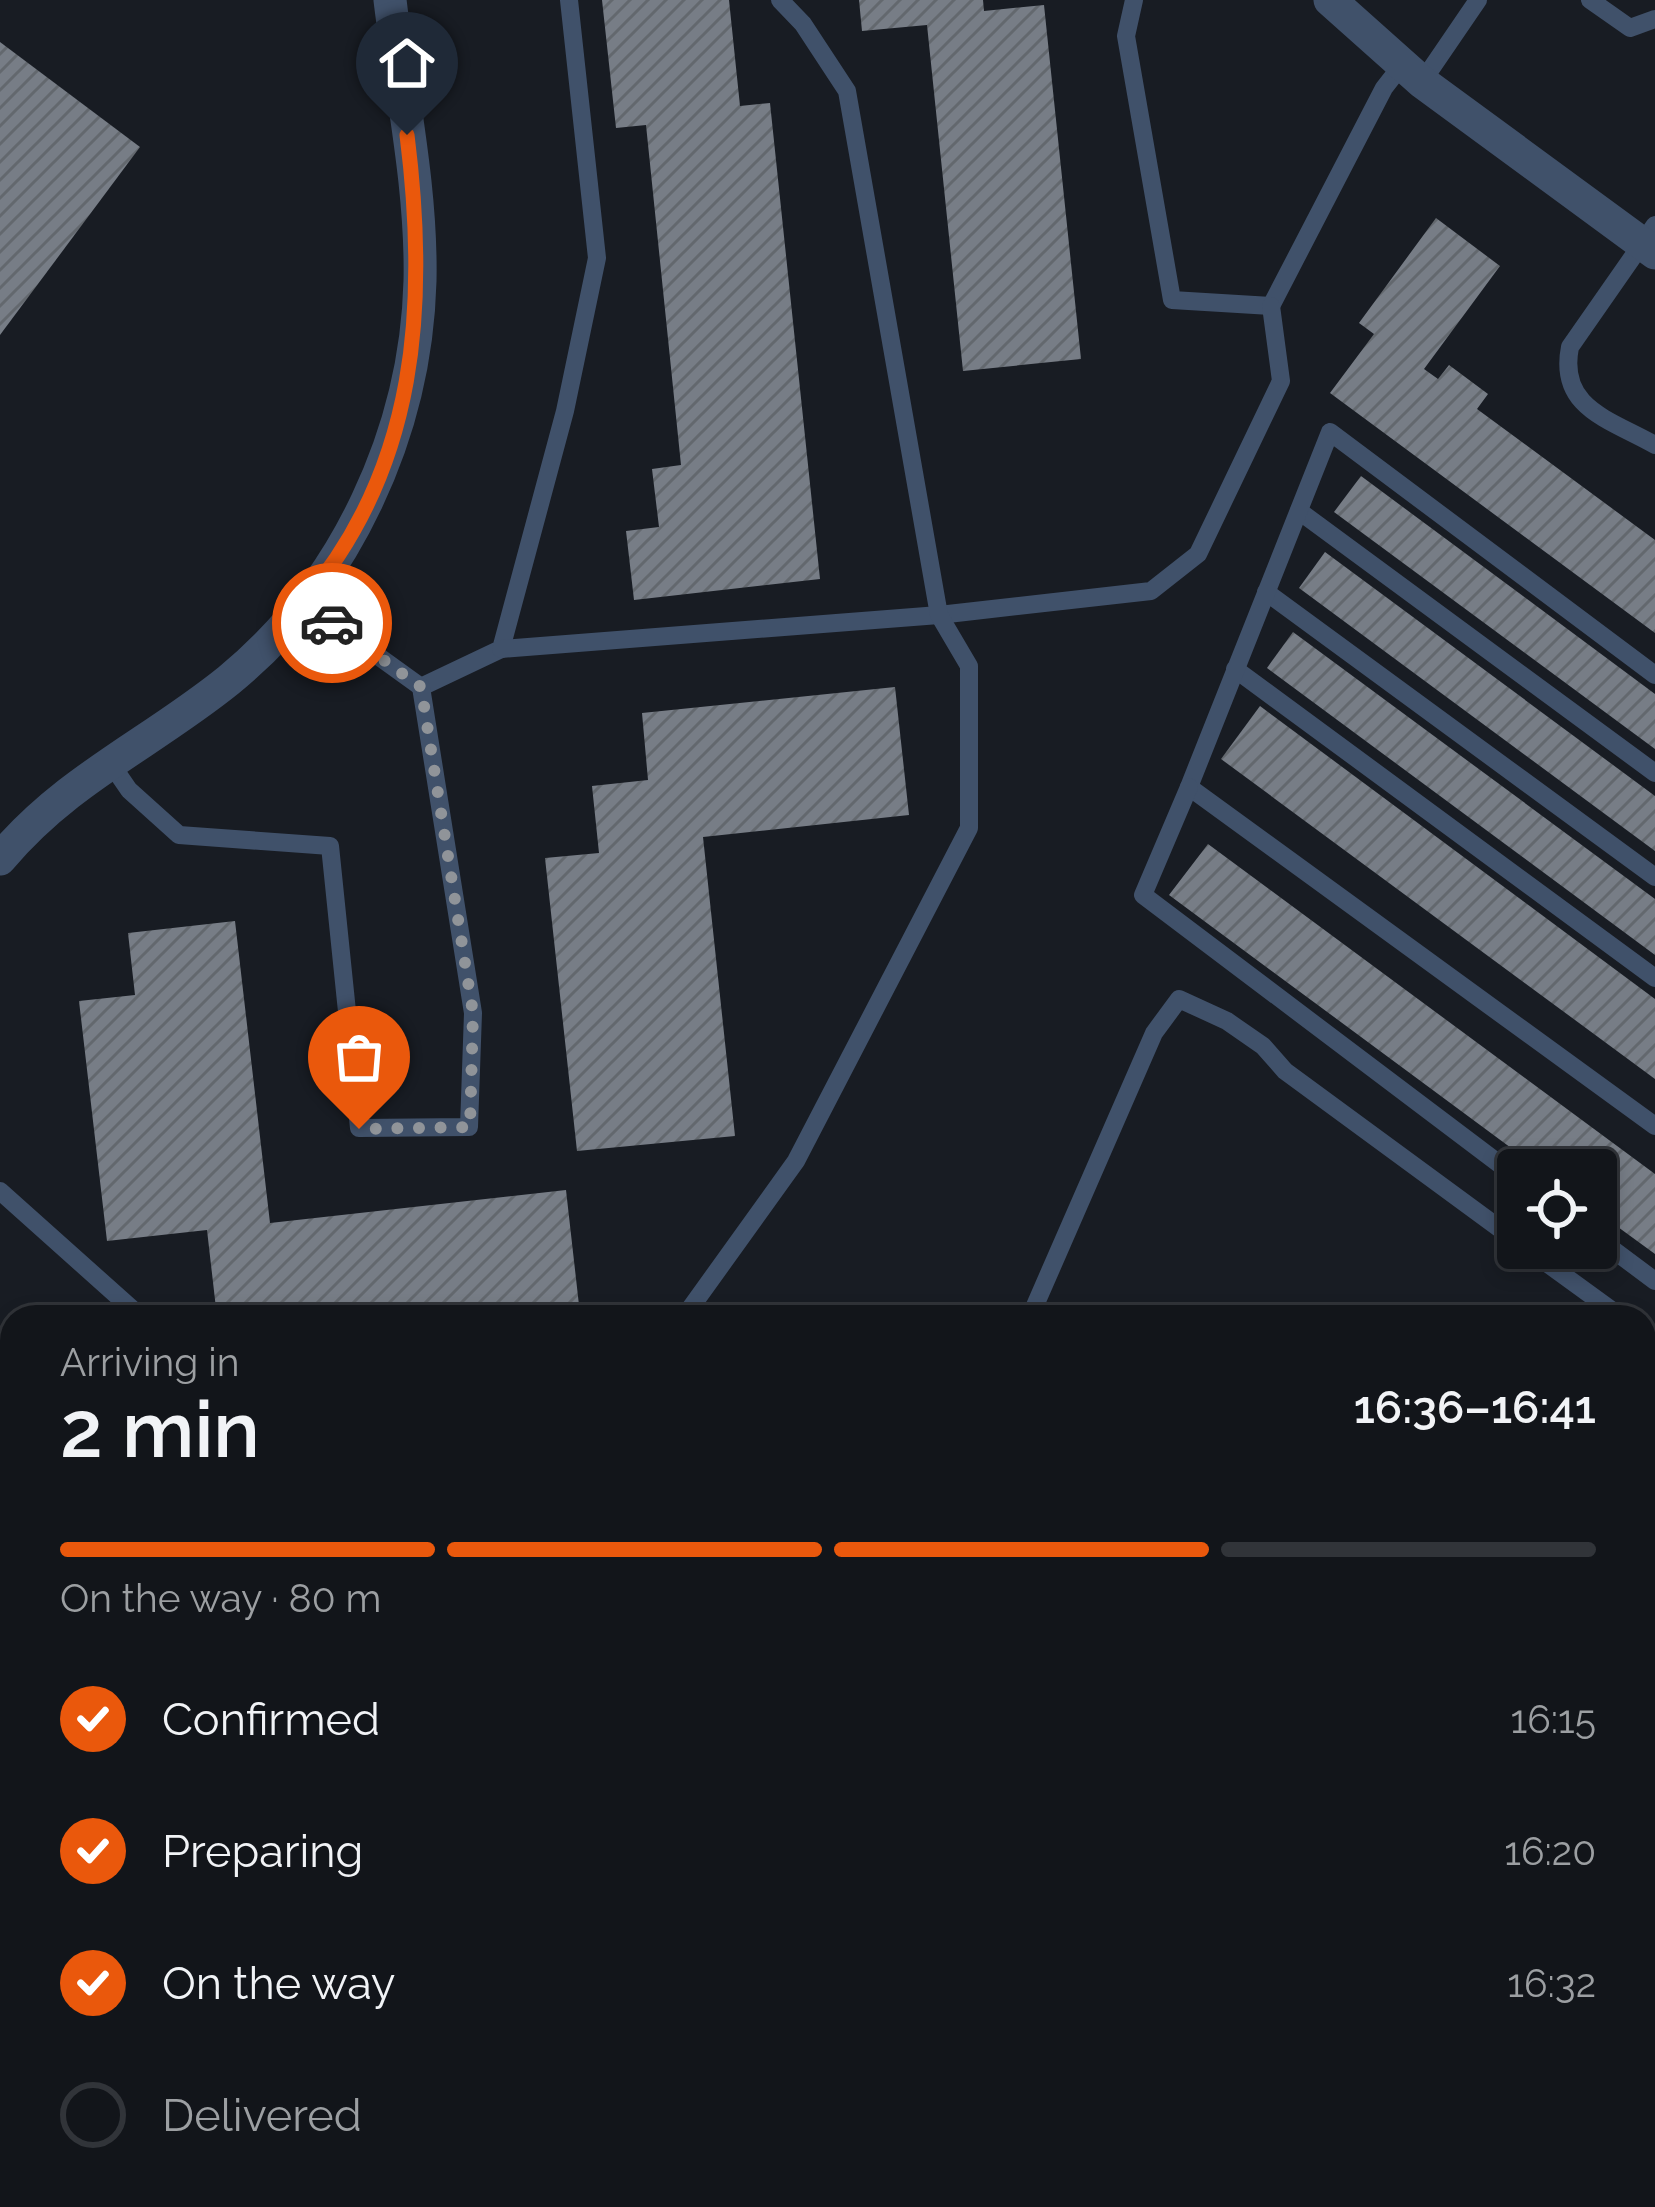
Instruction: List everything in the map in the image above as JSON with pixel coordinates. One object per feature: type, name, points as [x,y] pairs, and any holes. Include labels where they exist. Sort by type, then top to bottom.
[{"type":"street","points":[[0,859],[56,800],[232,678],[303,602],[368,500],[400,411],[415,338],[418,225],[390,0]]},
{"type":"street","points":[[1330,0],[1412,74],[1651,241]]},
{"type":"lane","points":[[501,649],[565,411],[597,258],[568,0]]},
{"type":"lane","points":[[693,1305],[796,1161],[969,828],[969,666],[939,615],[847,91],[780,0]]},
{"type":"lane","points":[[1134,0],[1126,36],[1172,300],[1271,306]]},
{"type":"lane","points":[[421,687],[501,649],[939,615],[1150,591],[1198,554],[1281,381],[1271,306],[1384,88],[1412,74],[1478,0]]},
{"type":"lane","points":[[1590,0],[1630,28],[1655,19]]},
{"type":"lane","points":[[1651,241],[1570,346],[1566,368],[1568,385],[1590,409],[1655,445]]},
{"type":"lane","points":[[1497,1162],[1143,895],[1330,432],[1655,675]]},
{"type":"lane","points":[[1299,511],[1655,772]]},
{"type":"lane","points":[[1266,592],[1655,877]]},
{"type":"lane","points":[[108,761],[129,790],[179,835],[330,846],[359,1129],[470,1127],[473,1013],[421,687],[303,602]]},
{"type":"lane","points":[[1235,669],[1655,977]]},
{"type":"lane","points":[[1189,787],[1655,1126]]},
{"type":"lane","points":[[1035,1305],[1154,1034],[1179,999],[1263,1046],[1285,1071],[1497,1227]]},
{"type":"lane","points":[[0,1191],[128,1305]]},
{"type":"lane","points":[[1617,1253],[1655,1281]]},
{"type":"lane","points":[[1555,1269],[1604,1305]]},
{"type":"building","points":[[602,0],[729,0],[740,106],[770,103],[820,579],[634,600],[626,531],[659,527],[652,469],[681,465],[646,125],[616,128]]},
{"type":"building","points":[[859,0],[983,0],[984,11],[1044,5],[1081,359],[963,371],[927,25],[862,31]]},
{"type":"building","points":[[0,42],[140,147],[0,335]]},
{"type":"building","points":[[1436,218],[1500,266],[1424,369],[1438,379],[1449,365],[1488,394],[1477,409],[1655,540],[1655,633],[1330,393],[1374,334],[1359,323]]},
{"type":"building","points":[[1361,476],[1655,694],[1655,749],[1334,512]]},
{"type":"building","points":[[1325,552],[1655,796],[1655,851],[1299,588]]},
{"type":"building","points":[[1293,632],[1655,899],[1655,955],[1267,668]]},
{"type":"building","points":[[895,687],[909,815],[703,837],[735,1136],[577,1151],[545,858],[599,853],[592,786],[648,780],[642,713]]},
{"type":"building","points":[[1260,706],[1655,999],[1655,1079],[1221,759]]},
{"type":"building","points":[[1208,844],[1655,1174],[1655,1254],[1617,1226],[1617,1149],[1513,1149],[1169,895]]},
{"type":"building","points":[[235,921],[270,1223],[566,1190],[579,1305],[216,1305],[207,1230],[107,1241],[79,1001],[135,995],[128,933]]},
{"type":"way so far","points":[[332,623],[421,687],[473,1013],[470,1127],[359,1129]]},
{"type":"route","points":[[332,623],[303,602],[368,500],[406,393],[415,338],[418,225],[407,135]]}]
